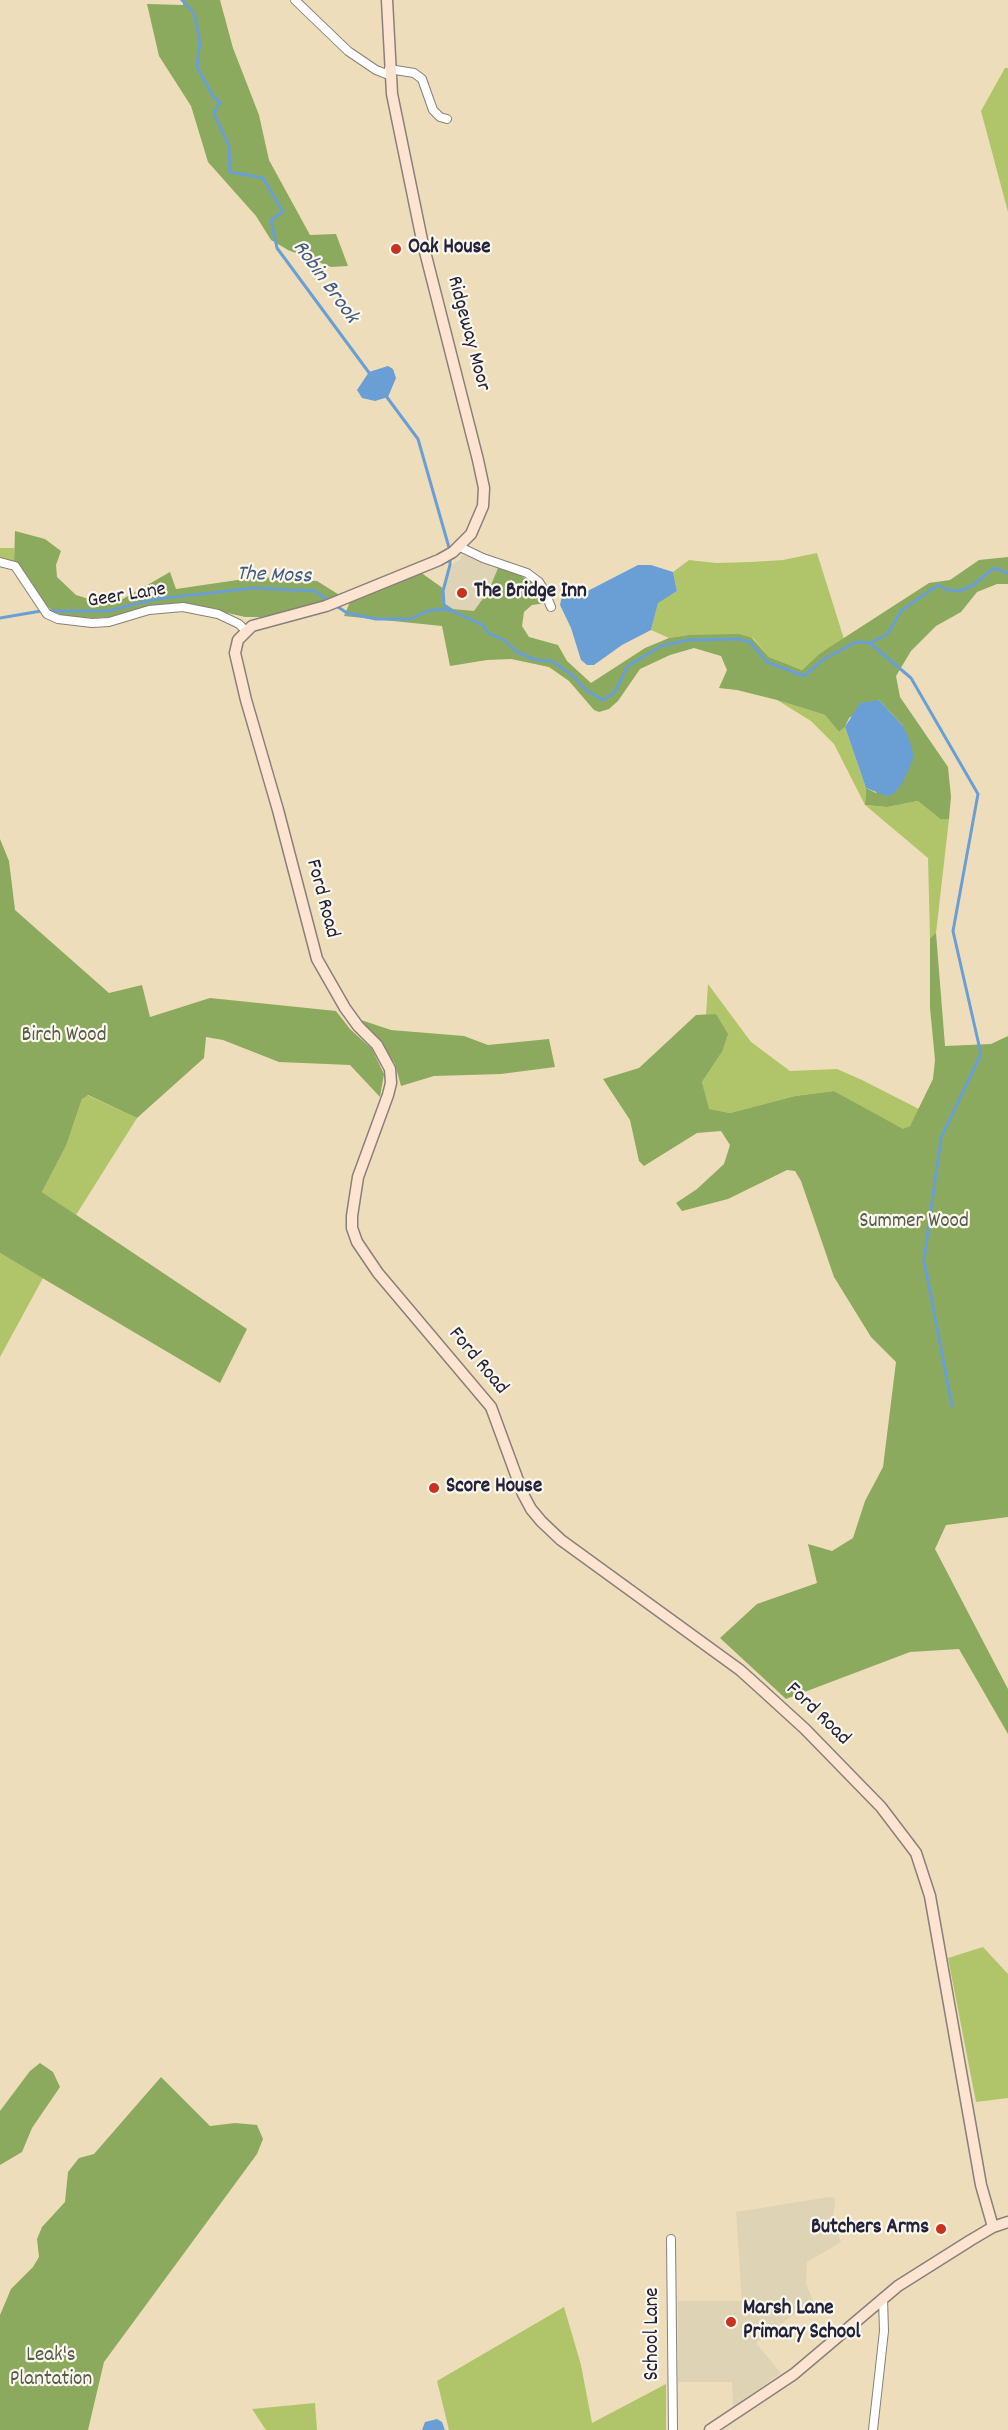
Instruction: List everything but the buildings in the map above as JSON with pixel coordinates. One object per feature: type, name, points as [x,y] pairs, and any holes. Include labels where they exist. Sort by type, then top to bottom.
[{"type":"street","points":[[295,0],[348,51],[376,70],[414,73],[422,79],[433,110],[440,117],[447,119]]},
{"type":"street","name":"Ridgeway Moor","points":[[387,0],[389,72],[422,240],[466,406],[484,488],[480,515],[471,534],[453,552]]},
{"type":"street","points":[[246,631],[259,623],[326,606],[453,552],[483,558],[527,573],[539,582],[551,607]]},
{"type":"street","name":"Geer Lane","points":[[0,562],[15,566],[47,614],[58,619],[92,623],[109,622],[149,610],[183,607],[218,614],[239,624],[246,631]]},
{"type":"street","name":"Ford Road","points":[[246,631],[236,645],[237,666],[317,959],[345,1008],[358,1026],[377,1045],[390,1069],[391,1083],[388,1095],[358,1177],[352,1216],[352,1228],[357,1242],[417,1322],[484,1396],[491,1407],[524,1494],[531,1509],[541,1521],[561,1540],[760,1688],[805,1729],[881,1807],[916,1853],[930,1896],[978,2164],[993,2227]]},
{"type":"street","points":[[710,2430],[794,2374],[883,2298],[913,2277],[993,2227],[1008,2222]]},
{"type":"street","name":"School Lane","points":[[671,2238],[673,2430]]},
{"type":"street","points":[[873,2430],[884,2331],[883,2298]]},
{"type":"shaded area","points":[[461,554],[498,568],[489,590],[474,611],[453,609],[445,604],[444,590],[453,564],[461,559]]},
{"type":"shaded area","name":"Marsh Lane Primary School","points":[[829,2197],[835,2198],[833,2222],[841,2242],[807,2262],[806,2284],[813,2300],[756,2343],[781,2373],[733,2407],[732,2382],[678,2382],[678,2301],[742,2301],[736,2212]]},
{"type":"green space","points":[[183,0],[220,0],[233,48],[259,115],[269,160],[310,235],[336,234],[348,266],[331,267],[288,250],[271,240],[256,216],[208,162],[191,106],[159,56],[147,4],[183,5]]},
{"type":"green space","points":[[1005,68],[1008,68],[1008,212],[981,111]]},
{"type":"green space","points":[[15,531],[45,539],[61,551],[56,565],[57,577],[76,595],[105,604],[121,600],[170,572],[176,589],[258,577],[317,581],[341,596],[320,604],[261,617],[245,617],[189,604],[160,605],[114,617],[67,617],[54,612],[46,605],[28,577],[14,562]]},
{"type":"green space","points":[[0,548],[14,548],[14,562],[0,561]]},
{"type":"green space","points":[[817,553],[844,639],[819,654],[802,670],[769,657],[753,638],[688,635],[669,638],[651,630],[658,602],[677,591],[673,572],[689,560],[716,563],[751,562],[783,560]]},
{"type":"green space","points":[[1008,557],[1008,584],[997,584],[977,592],[961,612],[936,626],[911,651],[896,676],[900,697],[948,767],[951,797],[949,819],[940,819],[918,801],[887,807],[865,805],[866,788],[876,793],[903,726],[879,700],[849,718],[845,727],[839,732],[825,715],[777,700],[719,688],[727,670],[721,656],[694,648],[670,655],[640,669],[618,701],[609,709],[599,712],[594,710],[569,681],[549,667],[511,659],[450,666],[442,626],[344,616],[350,602],[420,572],[444,589],[445,604],[453,609],[474,611],[489,590],[498,568],[514,572],[537,585],[547,603],[532,605],[524,612],[522,626],[529,637],[558,645],[567,661],[591,683],[645,648],[669,638],[688,635],[739,634],[752,638],[769,657],[802,670],[819,654],[929,583],[950,580],[979,560]]},
{"type":"green space","points":[[777,700],[825,715],[839,732],[845,727],[866,788],[865,805],[834,744],[811,721]]},
{"type":"green space","points":[[918,801],[940,819],[949,819],[936,933],[930,938],[928,858],[865,805],[887,807]]},
{"type":"green space","name":"Birch Wood","points":[[0,839],[9,861],[15,910],[109,993],[142,985],[150,1017],[210,998],[336,1011],[350,1029],[372,1049],[384,1074],[380,1097],[350,1065],[279,1062],[223,1040],[206,1037],[204,1058],[137,1118],[88,1095],[82,1099],[66,1146],[42,1192],[247,1329],[220,1383],[0,1253]]},
{"type":"green space","name":"Summer Wood","points":[[936,933],[945,1046],[991,1044],[1008,1036],[1008,1517],[946,1525],[935,1549],[1008,1689],[1008,1734],[959,1649],[910,1652],[786,1699],[720,1638],[757,1604],[817,1583],[808,1544],[832,1551],[853,1538],[865,1501],[883,1467],[896,1362],[871,1337],[834,1277],[801,1181],[795,1171],[787,1170],[728,1199],[682,1211],[676,1203],[697,1189],[724,1164],[730,1145],[721,1131],[697,1133],[644,1166],[639,1161],[630,1120],[603,1079],[639,1068],[696,1015],[716,1014],[728,1034],[722,1052],[702,1082],[709,1109],[730,1113],[795,1096],[834,1091],[903,1129],[910,1126],[933,1079],[935,1060],[930,1008],[930,938]]},
{"type":"green space","points":[[708,984],[751,1042],[790,1071],[837,1069],[862,1080],[919,1109],[910,1126],[903,1130],[834,1091],[795,1096],[730,1113],[708,1109],[702,1082],[722,1052],[716,1014],[706,1015]]},
{"type":"green space","points":[[361,1020],[391,1030],[464,1036],[488,1045],[549,1039],[555,1067],[501,1074],[434,1076],[401,1086],[395,1064],[381,1042]]},
{"type":"green space","points":[[87,1095],[137,1118],[76,1215],[42,1192],[66,1146],[82,1099]]},
{"type":"green space","points":[[0,1253],[43,1278],[0,1357]]},
{"type":"green space","points":[[983,1947],[1008,1974],[1008,2098],[976,2102],[948,1958]]},
{"type":"green space","points":[[40,2063],[53,2072],[60,2087],[32,2128],[22,2152],[0,2165],[0,2111],[30,2071]]},
{"type":"green space","name":"Leak's Plantation","points":[[161,2077],[210,2126],[235,2123],[257,2125],[263,2139],[257,2154],[104,2362],[88,2430],[0,2430],[0,2315],[11,2289],[33,2267],[39,2257],[37,2239],[42,2227],[65,2202],[68,2172],[79,2158],[94,2154]]},
{"type":"green space","points":[[564,2307],[581,2365],[592,2423],[666,2384],[666,2430],[449,2430],[437,2381]]},
{"type":"green space","points":[[315,2403],[317,2430],[266,2430],[252,2409]]},
{"type":"water","points":[[388,366],[393,369],[396,378],[388,397],[375,401],[362,398],[357,390],[369,372]]},
{"type":"water","points":[[638,565],[651,565],[673,572],[677,591],[658,603],[651,630],[622,645],[594,665],[587,665],[581,660],[571,628],[560,605],[562,595],[574,598]]},
{"type":"water","points":[[879,700],[903,726],[914,757],[903,782],[894,794],[886,796],[866,788],[845,727],[860,703]]},
{"type":"water","points":[[437,2419],[442,2422],[445,2430],[422,2430],[425,2422]]},
{"type":"waterway","name":"Robin Brook","points":[[182,0],[194,13],[200,41],[197,67],[214,98],[220,102],[214,113],[229,146],[230,172],[263,178],[283,212],[271,220],[277,248],[370,374]]},
{"type":"waterway","name":"Robin Brook","points":[[386,396],[418,439],[450,551]]},
{"type":"waterway","name":"Robin Brook","points":[[450,558],[443,591],[444,605],[451,610]]},
{"type":"waterway","name":"The Moss","points":[[335,605],[347,613],[376,619],[410,619],[428,611],[442,609],[452,611],[483,625],[488,633],[504,640],[517,652],[536,660],[552,661],[572,675],[586,690],[603,700],[614,693],[628,666],[661,646],[688,640],[738,639],[750,642],[767,662],[804,676],[824,659],[856,642],[870,643],[888,634],[901,611],[938,585],[948,590],[959,591],[972,586],[994,568],[1008,573]]},
{"type":"waterway","name":"The Moss","points":[[0,618],[41,611],[107,611],[156,599],[254,588],[315,591],[329,601]]},
{"type":"waterway","points":[[870,643],[911,678],[978,794],[953,931],[981,1054],[941,1138],[924,1260],[952,1406]]},
{"type":"place","name":"Oak House","points":[[396,249]]},
{"type":"place","name":"The Bridge Inn","points":[[462,593]]},
{"type":"place","name":"Score House","points":[[434,1488]]},
{"type":"place","name":"Butchers Arms","points":[[941,2229]]},
{"type":"place","name":"Marsh Lane Primary School","points":[[731,2322]]}]
